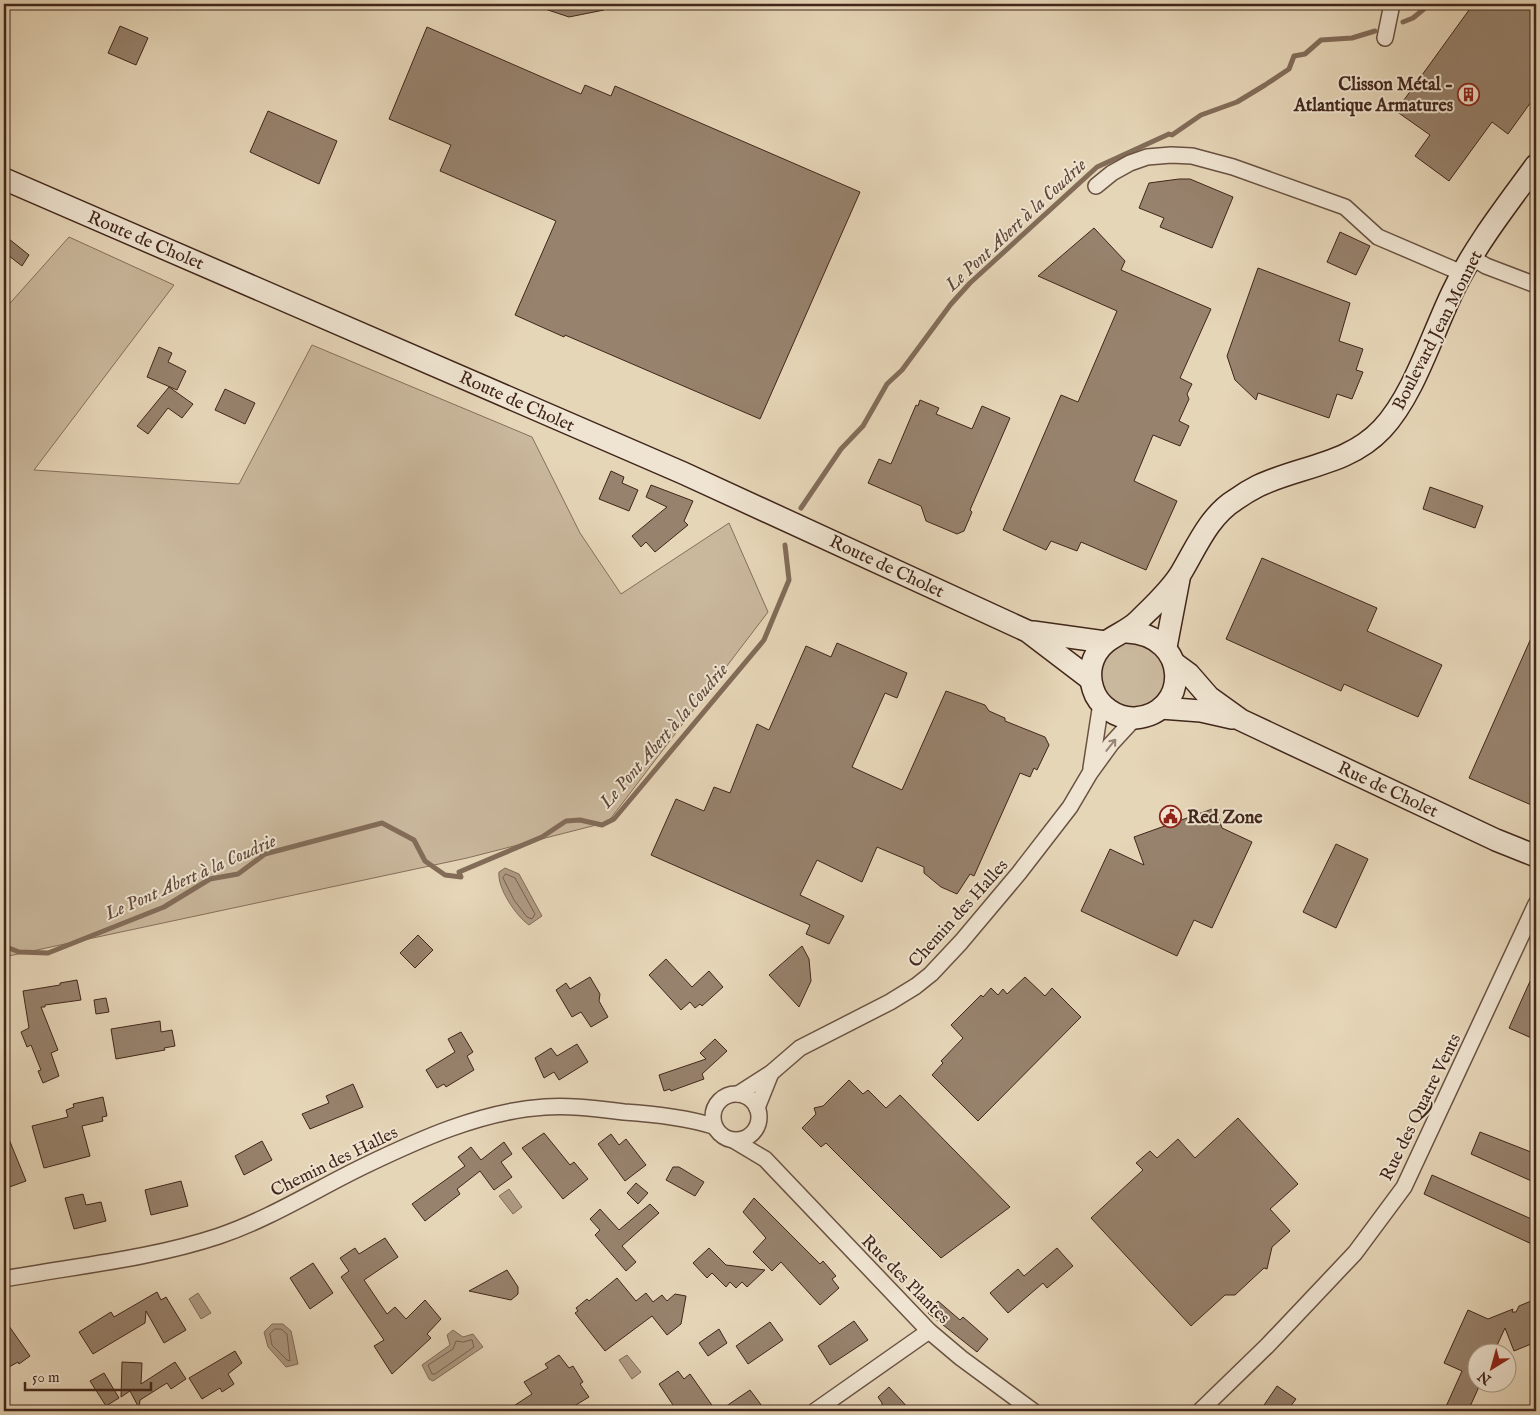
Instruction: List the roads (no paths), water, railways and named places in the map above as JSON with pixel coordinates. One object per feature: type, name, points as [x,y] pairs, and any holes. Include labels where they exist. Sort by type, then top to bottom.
[{"type":"main road","name":"Boulevard Jean Monnet","points":[[1180,575],[1208,527],[1231,502],[1259,486],[1351,454],[1380,431],[1404,399],[1467,265],[1536,165]]},
{"type":"main road","name":"Route de Cholet","points":[[4,178],[683,472],[1027,631],[1090,679]]},
{"type":"main road","points":[[1180,575],[1170,655],[1176,675],[1174,687],[1169,698],[1161,708],[1149,715],[1135,718],[1110,711],[1093,692],[1090,679],[1091,665],[1096,653],[1105,642],[1127,632],[1180,575]]},
{"type":"main road","name":"Route de Cholet","points":[[1027,631],[1070,639],[1105,642]]},
{"type":"main road","points":[[1127,632],[1141,633],[1154,638],[1170,655]]},
{"type":"main road","name":"Rue de Cholet","points":[[1170,655],[1209,697],[1242,720],[1496,840],[1536,856]]},
{"type":"main road","name":"Rue de Cholet","points":[[1161,708],[1201,711],[1242,720]]},
{"type":"street","points":[[1385,38],[1392,4]]},
{"type":"street","points":[[1096,186],[1112,173],[1130,163],[1147,157],[1192,156],[1233,167],[1345,207],[1378,237],[1393,246],[1509,276],[1536,285]]},
{"type":"street","name":"Chemin des Halles","points":[[1090,774],[1101,703]]},
{"type":"street","name":"Chemin des Halles","points":[[738,1094],[771,1073],[800,1048],[890,1002],[931,974],[961,942],[1019,873],[1070,807],[1090,774],[1135,718]]},
{"type":"street","name":"Rue des Quatre Vents","points":[[1200,1411],[1267,1346],[1355,1253],[1404,1188],[1536,904]]},
{"type":"street","name":"Chemin des Halles","points":[[757,1108],[771,1073]]},
{"type":"street","points":[[738,1094],[753,1101],[757,1108],[758,1124],[754,1132],[746,1139],[735,1141],[726,1139],[718,1134],[713,1126],[712,1116],[715,1106],[720,1099],[728,1095],[738,1094]]},
{"type":"street","name":"Chemin des Halles","points":[[4,1279],[165,1250],[220,1235],[245,1225],[364,1166],[452,1128],[522,1109],[568,1106],[684,1117],[713,1126]]},
{"type":"street","name":"Chemin des Halles","points":[[684,1117],[715,1106]]},
{"type":"street","name":"Rue des Plantes","points":[[754,1132],[765,1159]]},
{"type":"street","name":"Rue des Plantes","points":[[735,1141],[765,1159],[929,1331],[961,1358],[1034,1411]]},
{"type":"street","points":[[815,1411],[929,1331]]},
{"type":"water","points":[[505,868],[519,874],[542,916],[529,925],[513,908],[501,886],[499,872]]},
{"type":"water","points":[[509,1189],[522,1207],[513,1214],[499,1196]]},
{"type":"water","points":[[198,1293],[211,1313],[201,1319],[189,1299]]},
{"type":"water","points":[[272,1324],[283,1324],[291,1331],[298,1364],[286,1367],[268,1347],[264,1332]]},
{"type":"water","points":[[453,1330],[463,1337],[473,1334],[483,1347],[433,1381],[429,1379],[422,1365],[450,1345],[447,1335]]},
{"type":"water","points":[[627,1355],[641,1372],[632,1379],[619,1360]]},
{"type":"waterway","name":"Le Pont Abert à la Coudrie","points":[[1403,22],[1413,18],[1430,4]]},
{"type":"waterway","name":"Le Pont Abert à la Coudrie","points":[[801,508],[841,449],[863,426],[887,384],[902,370],[951,304],[970,283],[1097,167],[1169,134],[1172,135],[1201,115],[1237,102],[1289,69],[1294,56],[1305,54],[1321,40],[1352,38],[1375,31]]},
{"type":"waterway","name":"Le Pont Abert à la Coudrie","points":[[4,946],[19,952],[48,953],[164,907],[210,879],[238,874],[265,854],[382,823],[414,840],[425,861],[445,875],[461,877],[459,872],[542,837],[566,821],[580,820],[602,825],[614,819],[764,640],[789,580],[785,545]]},
{"type":"place","name":"Clisson Métal - Atlantique Armatures","points":[[1469,94]]},
{"type":"place","name":"Red Zone","points":[[1171,817]]}]
